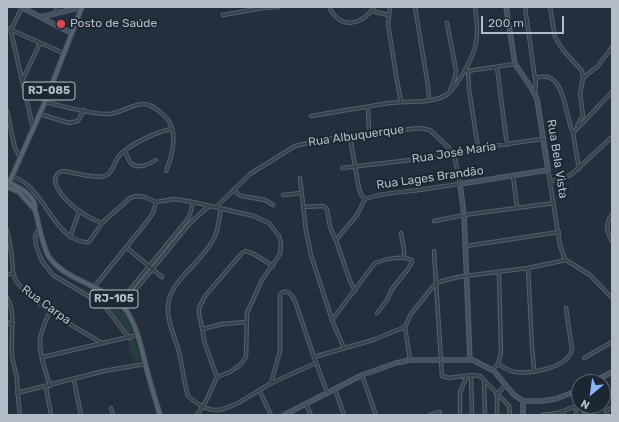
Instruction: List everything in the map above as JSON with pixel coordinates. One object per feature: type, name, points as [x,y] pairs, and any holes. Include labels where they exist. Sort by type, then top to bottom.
[{"type":"main road","name":"RJ-085","points":[[7,184],[13,176],[40,114],[82,7]]},
{"type":"main road","points":[[7,177],[13,176],[19,187]]},
{"type":"main road","name":"RJ-105","points":[[7,184],[19,187],[32,199],[35,204],[35,210],[46,250],[54,262],[76,278],[111,296],[121,304],[128,313],[138,335],[160,415]]},
{"type":"main road","name":"RJ-105","points":[[7,184],[23,196],[35,210]]},
{"type":"street","points":[[33,128],[13,45],[11,30],[21,7],[71,33]]},
{"type":"street","points":[[56,7],[57,13]]},
{"type":"street","points":[[41,17],[82,7]]},
{"type":"street","points":[[224,15],[263,8],[278,7]]},
{"type":"street","points":[[326,7],[330,8],[337,19],[348,23],[359,20],[372,11],[374,7]]},
{"type":"street","points":[[390,7],[388,24],[401,102]]},
{"type":"street","points":[[415,7],[429,100]]},
{"type":"street","points":[[311,116],[401,102],[440,99],[450,93],[466,71],[476,45],[477,27],[475,7]]},
{"type":"street","name":"Rua Bela Vista","points":[[506,7],[515,64],[535,94],[562,253],[566,260]]},
{"type":"street","points":[[525,7],[535,79],[535,94]]},
{"type":"street","points":[[550,7],[555,37],[563,50],[580,67],[582,78],[580,94],[583,111],[578,127]]},
{"type":"street","points":[[372,11],[388,15]]},
{"type":"street","points":[[447,23],[456,70],[450,93]]},
{"type":"street","points":[[7,28],[63,53]]},
{"type":"street","points":[[22,80],[40,43]]},
{"type":"street","points":[[582,78],[598,66],[612,47]]},
{"type":"street","points":[[466,71],[515,64]]},
{"type":"street","points":[[497,67],[507,145]]},
{"type":"street","points":[[466,71],[478,148]]},
{"type":"street","points":[[535,79],[538,77],[548,76],[558,84],[566,104],[579,169]]},
{"type":"street","points":[[573,133],[612,92]]},
{"type":"street","points":[[45,102],[109,114],[133,106],[146,104],[150,105],[163,114],[169,121],[172,129],[171,156],[166,171]]},
{"type":"street","points":[[368,107],[369,134]]},
{"type":"street","points":[[40,114],[69,123],[75,122],[81,117],[84,110]]},
{"type":"street","points":[[7,111],[15,148],[20,157]]},
{"type":"street","points":[[7,128],[9,121]]},
{"type":"street","points":[[570,124],[578,127]]},
{"type":"street","name":"Rua Albuquerque","points":[[216,207],[250,174],[294,146],[369,134],[426,128],[449,148],[453,155],[460,184]]},
{"type":"street","points":[[102,223],[79,212],[60,193],[56,186],[55,179],[57,175],[60,172],[65,171],[103,176],[110,172],[120,155],[125,151],[156,133],[172,129]]},
{"type":"street","points":[[550,180],[563,179],[579,169],[612,137]]},
{"type":"street","points":[[350,138],[360,193],[365,199]]},
{"type":"street","name":"Rua José Maria","points":[[342,168],[453,155],[478,148],[542,140]]},
{"type":"street","points":[[125,151],[131,164],[135,166],[151,164],[156,160]]},
{"type":"street","name":"Rua Lages Brandão","points":[[336,240],[357,215],[365,199],[379,194],[460,184],[548,170]]},
{"type":"street","points":[[13,176],[31,188],[58,226],[70,237],[86,243],[92,239],[102,223],[130,198],[136,196],[145,197],[156,202],[174,199],[209,205],[254,216],[269,223],[279,236],[282,243],[280,254],[262,280],[247,313],[246,357],[240,365],[230,372],[217,377]]},
{"type":"street","points":[[512,176],[517,207]]},
{"type":"street","points":[[300,178],[306,231],[311,255],[332,320],[344,348]]},
{"type":"street","points":[[460,184],[466,246],[470,360]]},
{"type":"street","points":[[233,190],[241,196],[265,200],[273,205]]},
{"type":"street","points":[[283,195],[301,192]]},
{"type":"street","points":[[94,287],[150,219],[156,202]]},
{"type":"street","points":[[121,304],[149,265],[189,217],[193,202]]},
{"type":"street","points":[[434,220],[517,207],[554,203]]},
{"type":"street","points":[[121,304],[190,223],[209,205]]},
{"type":"street","points":[[303,207],[323,206],[327,209],[330,227],[355,291]]},
{"type":"street","points":[[221,208],[218,229],[209,248],[175,289],[169,301],[171,328],[178,347],[188,396],[192,400],[211,410],[222,409],[270,384],[316,363]]},
{"type":"street","points":[[70,237],[79,212]]},
{"type":"street","points":[[612,214],[607,224],[608,234],[612,241]]},
{"type":"street","points":[[40,227],[36,236],[36,246],[42,261],[53,275],[104,306],[129,338]]},
{"type":"street","name":"Rua Carpa","points":[[7,230],[14,274],[22,289],[50,311],[102,343]]},
{"type":"street","points":[[466,246],[559,232]]},
{"type":"street","points":[[401,233],[404,258]]},
{"type":"street","points":[[167,243],[171,246]]},
{"type":"street","points":[[126,247],[162,277]]},
{"type":"street","points":[[197,415],[206,402],[217,377],[209,356],[199,313],[200,303],[242,253],[248,251],[273,266]]},
{"type":"street","points":[[434,251],[442,376],[449,378],[471,375],[480,376],[509,406],[510,413]]},
{"type":"street","points":[[332,320],[375,263],[382,260],[404,258],[410,259],[412,262],[377,313]]},
{"type":"street","points":[[410,360],[405,327],[411,314],[435,284],[458,277],[499,273],[566,260],[590,275],[612,298]]},
{"type":"street","points":[[528,268],[534,370]]},
{"type":"street","points":[[493,369],[498,364],[501,353],[499,273]]},
{"type":"street","points":[[7,274],[14,274]]},
{"type":"street","points":[[270,384],[280,351],[280,295],[283,292],[289,292],[292,296],[328,392]]},
{"type":"street","points":[[104,306],[111,296]]},
{"type":"street","points":[[7,298],[12,309],[13,316],[12,353],[17,381],[20,415]]},
{"type":"street","points":[[498,364],[514,372],[555,366],[567,359],[572,350],[566,308]]},
{"type":"street","points":[[50,311],[40,340],[40,347],[50,386]]},
{"type":"street","points":[[7,322],[12,325]]},
{"type":"street","points":[[203,329],[222,324],[246,322]]},
{"type":"street","points":[[314,357],[374,340],[405,327]]},
{"type":"street","points":[[43,357],[138,335]]},
{"type":"street","points":[[584,358],[612,342]]},
{"type":"street","points":[[284,415],[362,375],[396,363],[410,360],[470,360],[493,369],[514,395],[523,402],[555,399],[571,392]]},
{"type":"street","points":[[17,393],[104,372],[145,364]]},
{"type":"street","points":[[362,375],[376,415]]},
{"type":"street","points":[[471,375],[472,415]]},
{"type":"street","points":[[460,415],[460,392],[467,376]]},
{"type":"street","points":[[74,380],[81,415]]},
{"type":"street","points":[[484,380],[485,415]]},
{"type":"street","points":[[497,415],[497,394],[506,385]]},
{"type":"street","points":[[46,386],[51,415]]},
{"type":"street","points":[[334,389],[344,415]]},
{"type":"street","points":[[259,390],[271,415]]},
{"type":"street","points":[[523,402],[523,415]]},
{"type":"street","points":[[306,404],[311,415]]},
{"type":"street","points":[[111,408],[113,415]]},
{"type":"street","points":[[542,415],[552,414],[571,408]]},
{"type":"street","points":[[563,411],[564,415]]},
{"type":"street","points":[[430,415],[440,412]]},
{"type":"green space","points":[[111,300],[122,310],[128,319],[132,333],[128,334],[107,306]]},
{"type":"green space","points":[[134,338],[141,360],[134,362],[132,354],[130,354],[128,340]]},
{"type":"place","name":"Posto de Saúde","points":[[61,24]]}]
